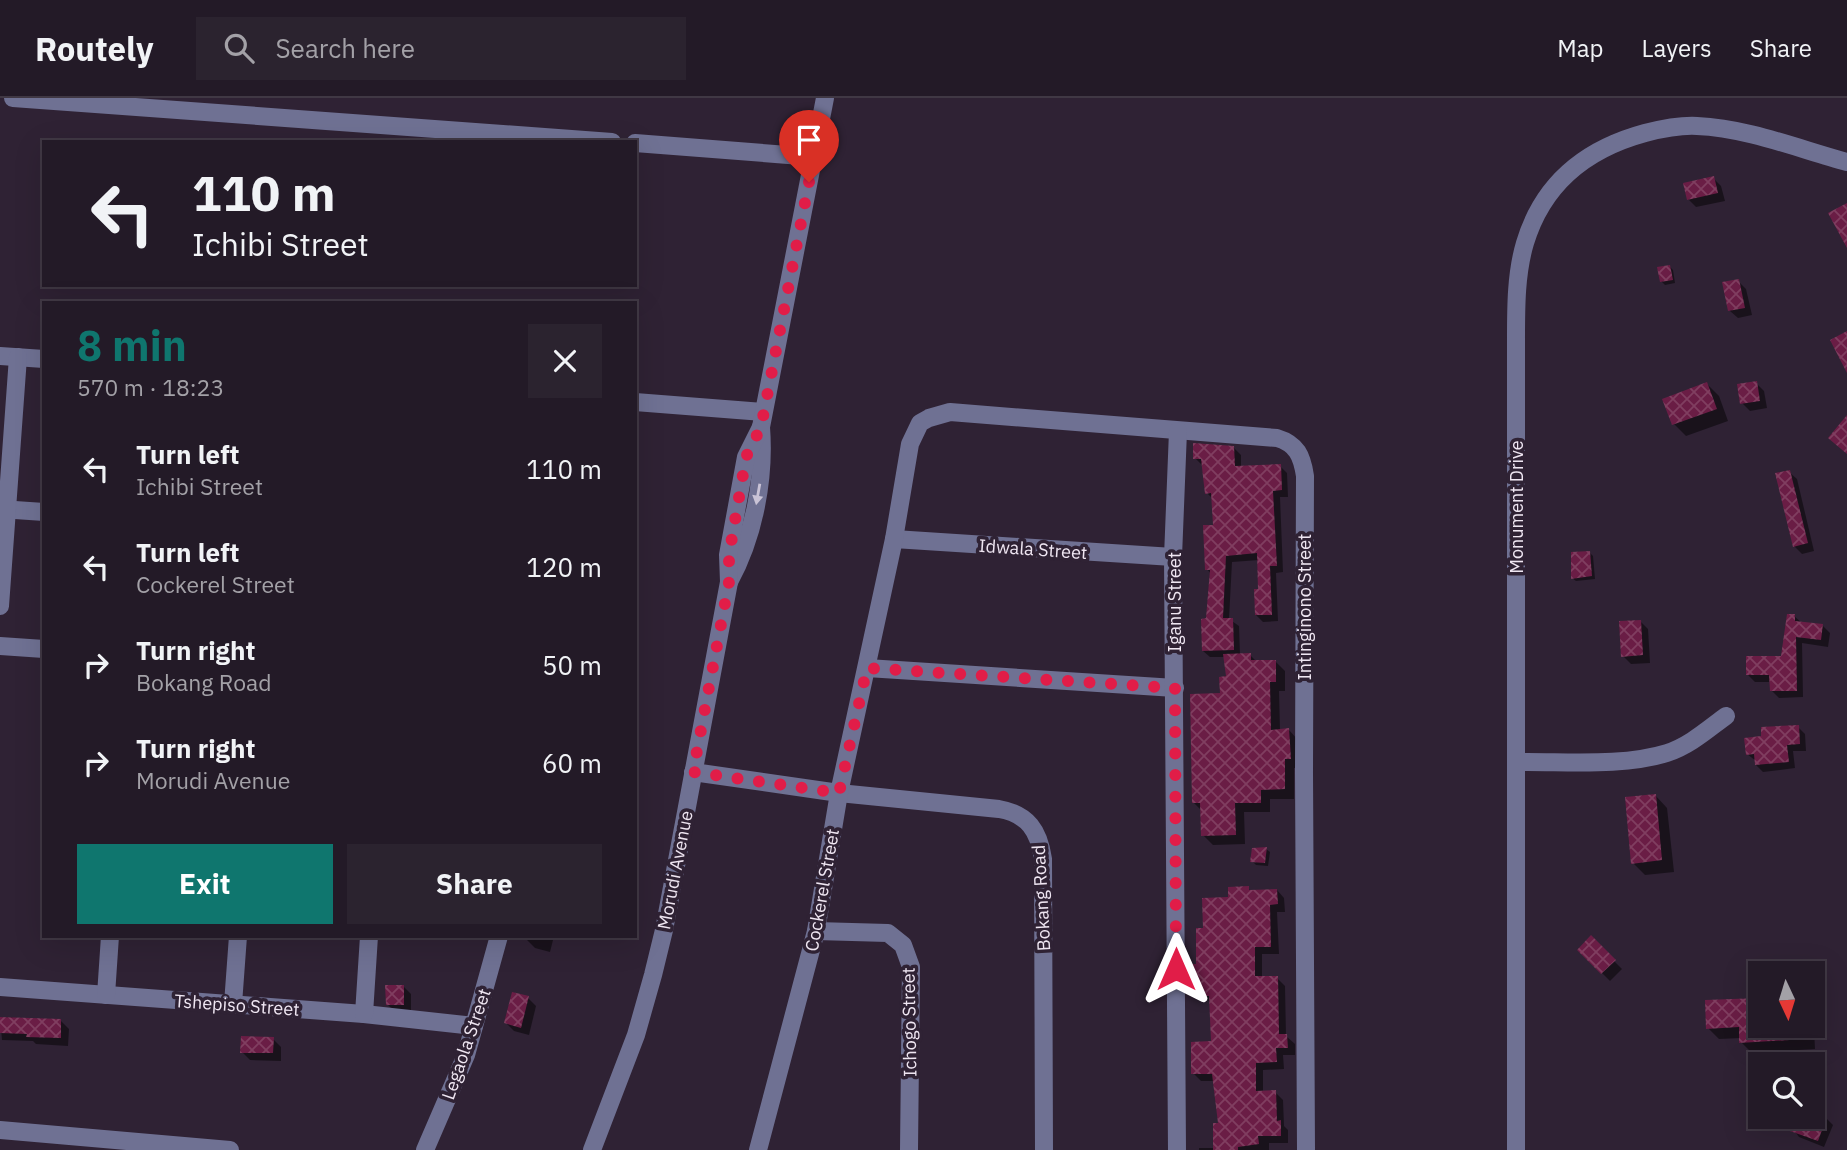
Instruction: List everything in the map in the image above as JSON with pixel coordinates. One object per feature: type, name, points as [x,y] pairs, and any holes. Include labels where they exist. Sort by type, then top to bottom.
[{"type":"street","points":[[13,98],[585,140]]},
{"type":"street","name":"Morudi Avenue","points":[[592,1150],[636,1035],[664,930],[729,582],[743,556],[755,508],[764,458],[762,420],[825,98]]},
{"type":"street","name":"Monument Drive","points":[[1516,1150],[1516,308],[1525,243],[1537,214],[1556,184],[1596,151],[1626,138],[1661,129],[1697,126],[1742,133],[1847,162]]},
{"type":"street","points":[[637,144],[814,157]]},
{"type":"street","points":[[0,606],[9,356],[42,359]]},
{"type":"street","points":[[637,402],[762,420]]},
{"type":"street","name":"Intinginono Street","points":[[920,423],[950,412],[1277,438],[1295,446],[1303,463],[1305,476],[1306,1150]]},
{"type":"street","name":"Cockerel Street","points":[[758,1150],[816,931],[839,793],[894,539],[910,444],[920,423]]},
{"type":"street","name":"Iganu Street","points":[[1177,1150],[1174,557],[1178,431]]},
{"type":"street","points":[[3,509],[42,512]]},
{"type":"street","name":"Idwala Street","points":[[894,539],[1174,557]]},
{"type":"street","points":[[0,646],[42,649]]},
{"type":"street","points":[[867,668],[1175,688]]},
{"type":"street","points":[[1516,762],[1646,758],[1685,745],[1726,716]]},
{"type":"street","name":"Bokang Road","points":[[693,772],[839,793],[1011,811],[1028,821],[1037,832],[1043,859],[1044,1150]]},
{"type":"street","name":"Ichogo Street","points":[[816,931],[888,933],[903,945],[908,955],[911,984],[909,1150]]},
{"type":"street","points":[[106,995],[110,938]]},
{"type":"street","points":[[233,1004],[238,938]]},
{"type":"street","points":[[363,1014],[369,938]]},
{"type":"street","name":"Legaola Street","points":[[425,1150],[453,1087],[474,1026],[498,938]]},
{"type":"street","name":"Tshepiso Street","points":[[0,987],[363,1014],[474,1026]]},
{"type":"street","points":[[0,1130],[230,1150]]},
{"type":"building","points":[[1714,176],[1718,193],[1687,200],[1683,183]]},
{"type":"building","points":[[1847,203],[1847,248],[1828,213]]},
{"type":"building","points":[[1670,265],[1673,280],[1660,282],[1657,267]]},
{"type":"building","points":[[1739,279],[1745,308],[1728,311],[1722,282]]},
{"type":"building","points":[[1847,331],[1847,373],[1830,340]]},
{"type":"building","points":[[1757,381],[1760,401],[1740,404],[1737,384]]},
{"type":"building","points":[[1707,382],[1717,409],[1672,425],[1662,399]]},
{"type":"building","points":[[1847,415],[1847,454],[1828,438]]},
{"type":"building","points":[[1193,443],[1234,446],[1235,466],[1281,464],[1282,490],[1273,491],[1277,566],[1270,566],[1272,615],[1255,615],[1254,589],[1258,589],[1257,553],[1226,556],[1223,618],[1233,618],[1234,650],[1202,651],[1201,619],[1206,618],[1210,570],[1205,570],[1203,525],[1213,525],[1211,493],[1205,494],[1201,459],[1193,459]]},
{"type":"building","points":[[1790,470],[1808,543],[1793,547],[1775,473]]},
{"type":"building","points":[[1590,551],[1592,576],[1571,579],[1571,552]]},
{"type":"building","points":[[1787,614],[1795,614],[1795,621],[1823,624],[1821,640],[1796,637],[1797,691],[1770,691],[1769,675],[1746,675],[1746,656],[1781,656]]},
{"type":"building","points":[[1641,620],[1643,655],[1621,657],[1619,621]]},
{"type":"building","points":[[1251,653],[1251,660],[1276,660],[1276,682],[1270,682],[1271,730],[1289,728],[1291,759],[1285,759],[1285,789],[1261,790],[1261,803],[1235,803],[1236,835],[1201,836],[1200,803],[1192,803],[1190,694],[1220,693],[1219,677],[1226,676],[1223,654]]},
{"type":"building","points":[[1799,725],[1800,744],[1787,745],[1789,762],[1755,765],[1754,754],[1746,755],[1744,738],[1761,736],[1761,727]]},
{"type":"building","points":[[1656,794],[1662,860],[1631,864],[1625,797]]},
{"type":"building","points":[[1267,847],[1265,863],[1250,862],[1252,848]]},
{"type":"building","points":[[1249,886],[1249,890],[1277,889],[1278,904],[1270,905],[1271,947],[1255,947],[1255,976],[1278,976],[1279,1034],[1287,1034],[1288,1048],[1276,1048],[1277,1062],[1256,1063],[1256,1091],[1276,1090],[1277,1121],[1281,1120],[1281,1136],[1258,1136],[1259,1144],[1238,1147],[1238,1150],[1213,1150],[1213,1123],[1218,1123],[1212,1074],[1191,1074],[1191,1042],[1211,1041],[1209,996],[1202,996],[1201,986],[1192,986],[1191,964],[1196,964],[1196,928],[1203,928],[1202,898],[1228,897],[1228,887]]},
{"type":"building","points":[[1591,935],[1616,960],[1601,974],[1577,950]]},
{"type":"building","points":[[385,985],[404,985],[404,1005],[386,1005]]},
{"type":"building","points":[[512,992],[529,996],[521,1028],[504,1023]]},
{"type":"building","points":[[1748,998],[1748,1038],[1805,1039],[1739,1043],[1739,1027],[1706,1029],[1705,1000]]},
{"type":"building","points":[[0,1017],[61,1019],[61,1038],[0,1033]]},
{"type":"building","points":[[241,1036],[274,1037],[273,1053],[240,1053]]},
{"type":"building","points":[[1791,1129],[1822,1129],[1818,1141],[1790,1131]]},
{"type":"route","points":[[809,182],[761,427],[746,457],[736,507],[729,555],[729,582],[693,772],[839,793],[867,668],[1175,688],[1176,969]]}]
